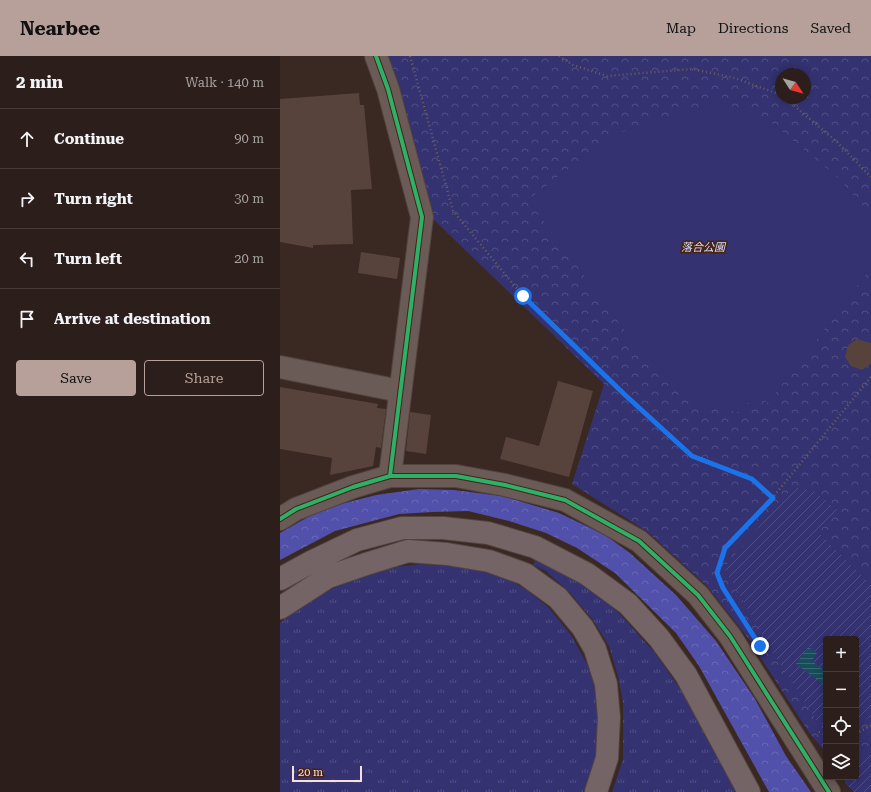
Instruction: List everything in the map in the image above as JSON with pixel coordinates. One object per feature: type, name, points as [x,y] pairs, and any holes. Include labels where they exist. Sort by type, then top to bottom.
[{"type":"highway","points":[[280,579],[357,540],[402,528],[443,528],[488,533],[535,547],[587,574],[605,587],[628,604],[659,638],[686,676],[749,792]]},
{"type":"highway","points":[[280,608],[328,577],[408,551],[447,554],[488,561],[525,574],[558,598],[583,628],[595,649],[606,684],[609,718],[607,758],[596,792]]},
{"type":"street","points":[[376,56],[388,89],[422,217],[390,476]]},
{"type":"street","points":[[280,367],[400,391]]},
{"type":"street","points":[[280,519],[296,509],[353,487],[390,476],[456,476],[505,485],[565,500],[639,541],[698,595],[730,636],[829,792]]},
{"type":"path","points":[[410,56],[453,211],[523,296],[624,394],[692,456],[752,479],[773,498]]},
{"type":"path","points":[[560,56],[573,65],[607,76],[692,69],[736,78],[775,93]]},
{"type":"path","points":[[792,104],[836,141],[871,177]]},
{"type":"path","points":[[723,588],[717,573],[725,548],[773,498],[871,377]]},
{"type":"path","points":[[859,732],[871,725]]},
{"type":"path","points":[[818,731],[823,734]]},
{"type":"green space","name":"落合公園","points":[[388,56],[871,56],[871,792],[858,792],[848,780],[859,780],[859,636],[823,636],[823,749],[808,731],[748,638],[707,586],[648,532],[572,484],[604,384],[433,219],[399,84]]},
{"type":"green space","points":[[717,101],[767,119],[837,177],[871,216],[871,268],[768,403],[756,395],[738,412],[701,407],[634,343],[528,200],[610,136]]},
{"type":"green space","points":[[793,487],[814,491],[840,512],[818,532],[871,585],[871,717],[859,723],[859,636],[823,636],[823,725],[817,721],[767,643],[724,568]]},
{"type":"green space","points":[[419,489],[454,490],[502,496],[559,513],[605,535],[630,553],[676,595],[716,641],[755,699],[786,756],[811,792],[769,792],[699,666],[676,633],[615,573],[577,548],[546,533],[509,521],[468,511],[399,514],[335,531],[280,560],[280,533],[322,509],[376,495]]},
{"type":"green space","points":[[537,557],[566,572],[596,593],[620,614],[655,653],[687,699],[737,792],[612,792],[623,759],[623,702],[618,676],[609,646],[593,620],[571,594],[546,571],[533,565]]},
{"type":"green space","points":[[420,564],[460,567],[495,572],[527,590],[549,608],[571,635],[591,671],[599,704],[599,746],[592,775],[583,792],[280,792],[280,623],[303,605],[328,590],[355,578],[388,568]]},
{"type":"green space","points":[[871,755],[871,792],[854,792],[845,783],[846,780],[859,780],[859,760]]},
{"type":"water","points":[[808,647],[817,653],[812,661],[823,670],[823,684],[796,664]]},
{"type":"building","points":[[359,93],[360,105],[364,105],[372,189],[351,190],[353,244],[313,245],[313,248],[280,242],[280,99]]},
{"type":"building","points":[[361,252],[400,258],[397,279],[358,273]]},
{"type":"building","points":[[857,339],[871,343],[871,364],[862,370],[851,366],[845,357],[848,345]]},
{"type":"building","points":[[558,381],[593,391],[569,477],[500,459],[506,437],[539,446]]},
{"type":"building","points":[[280,387],[378,404],[377,408],[386,409],[381,448],[376,447],[373,466],[330,475],[332,458],[280,449]]},
{"type":"building","points":[[410,412],[431,415],[426,454],[406,451]]},
{"type":"cycle path","points":[[376,56],[388,89],[422,217],[390,476]]},
{"type":"cycle path","points":[[280,519],[296,509],[353,487],[390,476],[456,476],[505,485],[565,500],[639,541],[698,595],[730,636],[829,792]]},
{"type":"route","points":[[523,296],[624,394],[692,456],[752,479],[773,498],[725,548],[717,573],[723,588],[760,646]]}]
